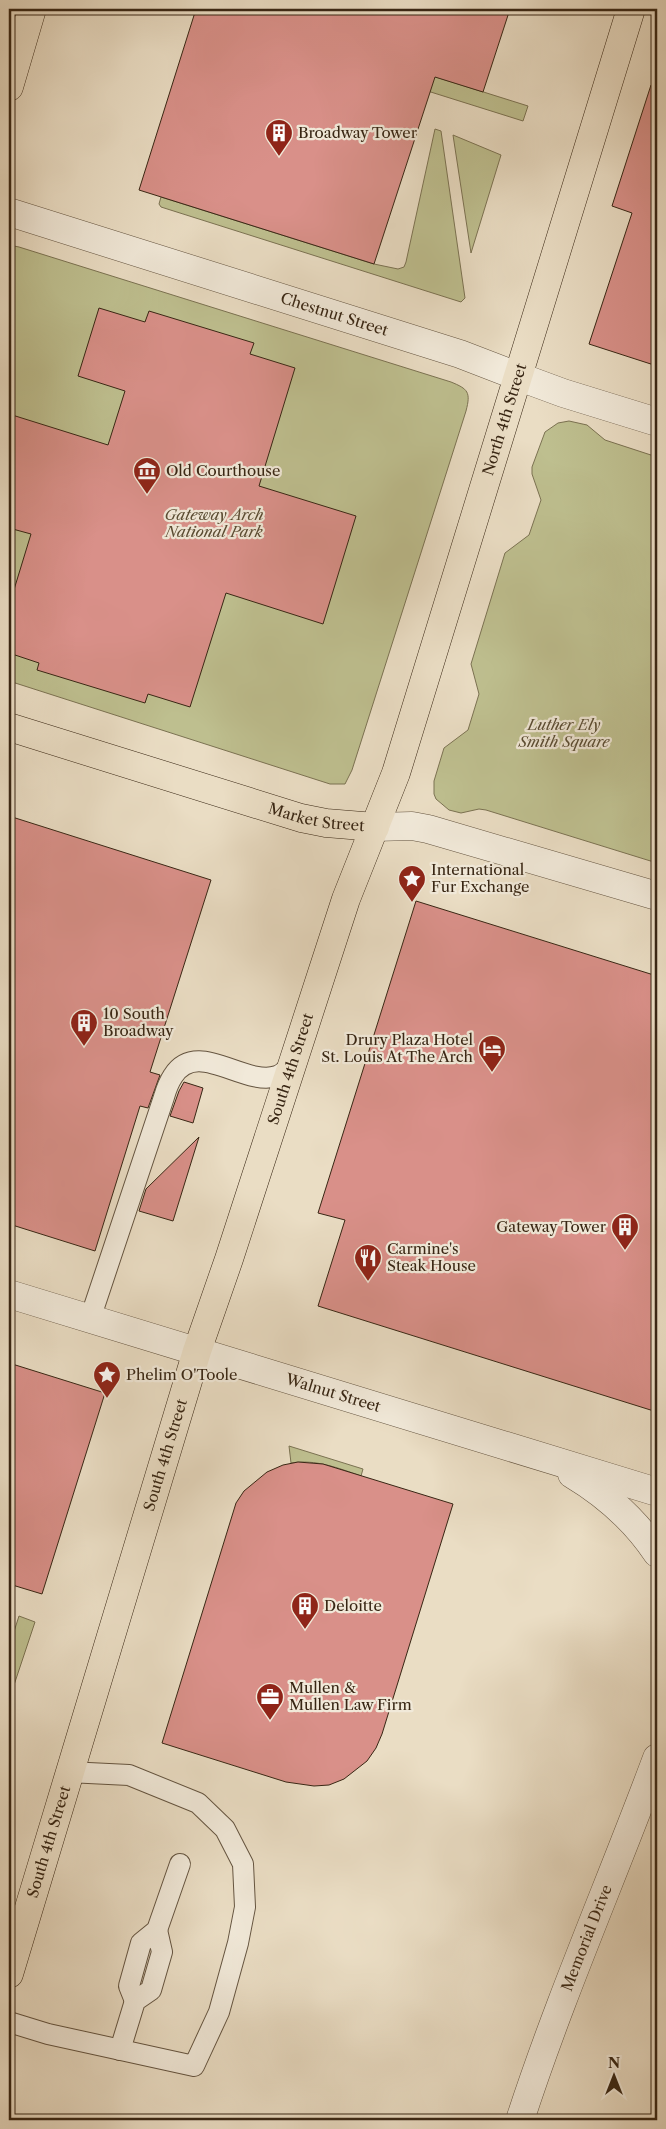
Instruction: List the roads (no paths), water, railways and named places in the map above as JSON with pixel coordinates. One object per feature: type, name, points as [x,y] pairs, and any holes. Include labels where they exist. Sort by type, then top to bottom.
[{"type":"main road","points":[[9,87],[32,9]]},
{"type":"main road","name":"North 4th Street","points":[[375,827],[396,774],[631,9]]},
{"type":"main road","name":"Market Street","points":[[9,727],[301,818],[336,824],[375,827]]},
{"type":"main road","name":"South 4th Street","points":[[9,1974],[68,1772],[196,1351],[232,1250],[346,898],[375,827]]},
{"type":"street","name":"Chestnut Street","points":[[9,212],[460,354],[563,393],[657,422]]},
{"type":"street","name":"Market Street","points":[[375,827],[412,826],[428,829],[657,896]]},
{"type":"street","name":"Walnut Street","points":[[9,1294],[657,1492]]},
{"type":"street","points":[[541,1456],[585,1482],[609,1500],[640,1529],[657,1553]]},
{"type":"street","name":"Memorial Drive","points":[[520,2120],[579,1955],[634,1821],[657,1758]]},
{"type":"lane","points":[[90,1319],[173,1075],[184,1065],[195,1060],[265,1078],[279,1076],[292,1064]]},
{"type":"lane","points":[[9,2022],[48,2034],[194,2066],[219,2012],[238,1944],[245,1907],[243,1864],[225,1829],[198,1803],[129,1774],[68,1772]]},
{"type":"lane","points":[[120,2050],[135,2001],[151,1990],[162,1952],[156,1930],[180,1864]]},
{"type":"place","name":"Broadway Tower","points":[[279,157]]},
{"type":"place","name":"Old Courthouse","points":[[147,495]]},
{"type":"place","name":"International Fur Exchange","points":[[412,903]]},
{"type":"place","name":"10 South Broadway","points":[[84,1047]]},
{"type":"place","name":"Drury Plaza Hotel St. Louis At The Arch","points":[[492,1073]]},
{"type":"place","name":"Gateway Tower","points":[[625,1251]]},
{"type":"place","name":"Carmine's Steak House","points":[[368,1282]]},
{"type":"place","name":"Phelim O'Toole","points":[[107,1399]]},
{"type":"place","name":"Deloitte","points":[[305,1630]]},
{"type":"place","name":"Mullen & Mullen Law Firm","points":[[270,1721]]},
{"type":"park label","name":"Gateway Arch National Park","points":[[214,524]]},
{"type":"park label","name":"Luther Ely Smith Square","points":[[564,734]]}]
